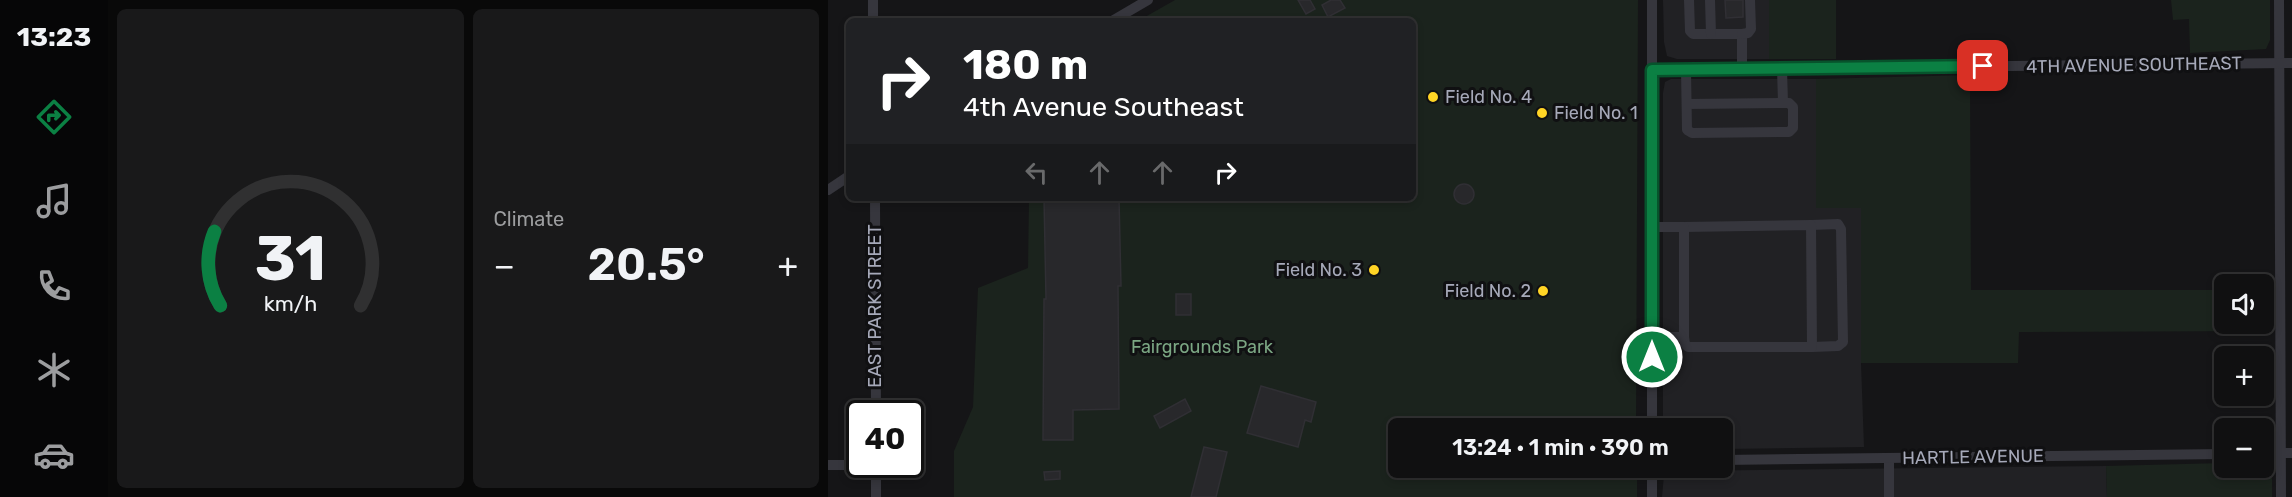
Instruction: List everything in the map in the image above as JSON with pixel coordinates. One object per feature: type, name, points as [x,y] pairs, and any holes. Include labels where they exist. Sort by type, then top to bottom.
[{"type":"street","points":[[873,0],[873,18]]},
{"type":"street","points":[[1118,18],[1149,0]]},
{"type":"street","points":[[1652,0],[1652,418]]},
{"type":"street","points":[[1689,0],[1690,31],[1693,34],[1748,33],[1750,0]]},
{"type":"street","points":[[1710,0],[1711,34]]},
{"type":"street","points":[[2279,0],[2286,453],[2281,497]]},
{"type":"street","points":[[1742,33],[1743,69]]},
{"type":"street","name":"4TH AVENUE SOUTHEAST","points":[[1652,70],[2292,63]]},
{"type":"street","points":[[1782,69],[1783,104]]},
{"type":"street","points":[[1686,70],[1687,130],[1692,133],[1789,132],[1793,128],[1793,107],[1789,104],[1687,104]]},
{"type":"street","points":[[828,190],[846,178]]},
{"type":"street","name":"EAST PARK STREET","points":[[874,201],[876,400]]},
{"type":"street","points":[[1811,225],[1812,347]]},
{"type":"street","points":[[1652,227],[1684,226],[1838,225],[1841,229],[1843,342],[1839,346],[1812,347],[1688,347],[1684,344],[1684,226]]},
{"type":"street","points":[[1652,337],[1684,337]]},
{"type":"street","name":"HARTLE AVENUE","points":[[1733,460],[2214,454]]},
{"type":"street","points":[[1889,458],[1889,497]]},
{"type":"street","points":[[828,465],[846,465]]},
{"type":"street","points":[[876,478],[876,497]]},
{"type":"street","points":[[1652,478],[1652,497]]},
{"type":"shaded area","points":[[1663,0],[1769,0],[1769,59],[1677,59],[1667,56],[1664,42]]},
{"type":"shaded area","points":[[1671,79],[1816,79],[1816,208],[1861,208],[1861,363],[1864,447],[1733,449],[1733,418],[1663,418],[1663,93],[1665,82]]},
{"type":"shaded area","points":[[2106,466],[2107,497],[1662,497],[1664,478],[1733,478],[1733,470]]},
{"type":"green space","name":"Fairgrounds Park","points":[[1175,0],[1638,0],[1636,418],[1388,418],[1388,478],[1637,478],[1637,497],[954,497],[954,451],[973,407],[978,288],[1028,268],[1029,201],[1416,201],[1416,18],[1143,18]]},
{"type":"green space","points":[[1769,0],[1836,0],[1836,59],[1769,59]]},
{"type":"green space","points":[[2171,0],[2270,0],[2270,40],[2266,49],[2190,53],[2189,19],[2173,20]]},
{"type":"green space","points":[[1970,75],[1971,290],[2214,290],[2214,331],[2019,332],[2018,363],[1861,363],[1861,208],[1816,208],[1816,79]]},
{"type":"green space","points":[[2214,463],[2214,478],[2272,478],[2272,497],[2107,497],[2106,466]]},
{"type":"building","points":[[1298,0],[1310,0],[1315,9],[1306,14]]},
{"type":"building","points":[[1331,0],[1340,0],[1345,8],[1328,17],[1322,5]]},
{"type":"building","points":[[1725,0],[1743,0],[1743,17],[1726,18]]},
{"type":"building","points":[[1460,184],[1468,184],[1474,190],[1474,198],[1468,204],[1460,204],[1454,198],[1454,190]]},
{"type":"building","points":[[1044,201],[1119,201],[1121,286],[1118,286],[1119,409],[1073,410],[1073,440],[1043,440],[1044,299],[1046,299]]},
{"type":"building","points":[[1176,294],[1191,294],[1191,315],[1176,315]]},
{"type":"building","points":[[1261,386],[1316,402],[1311,422],[1305,420],[1298,447],[1247,433]]},
{"type":"building","points":[[1185,399],[1191,411],[1160,428],[1154,416]]},
{"type":"building","points":[[1204,447],[1227,452],[1216,497],[1191,497]]},
{"type":"building","points":[[1060,471],[1060,479],[1045,480],[1044,472]]},
{"type":"place","name":"Field No. 4","points":[[1433,97]]},
{"type":"place","name":"Field No. 1","points":[[1542,113]]},
{"type":"place","name":"Field No. 3","points":[[1374,270]]},
{"type":"place","name":"Field No. 2","points":[[1543,291]]},
{"type":"route","points":[[1652,357],[1652,70],[1983,66]]}]
